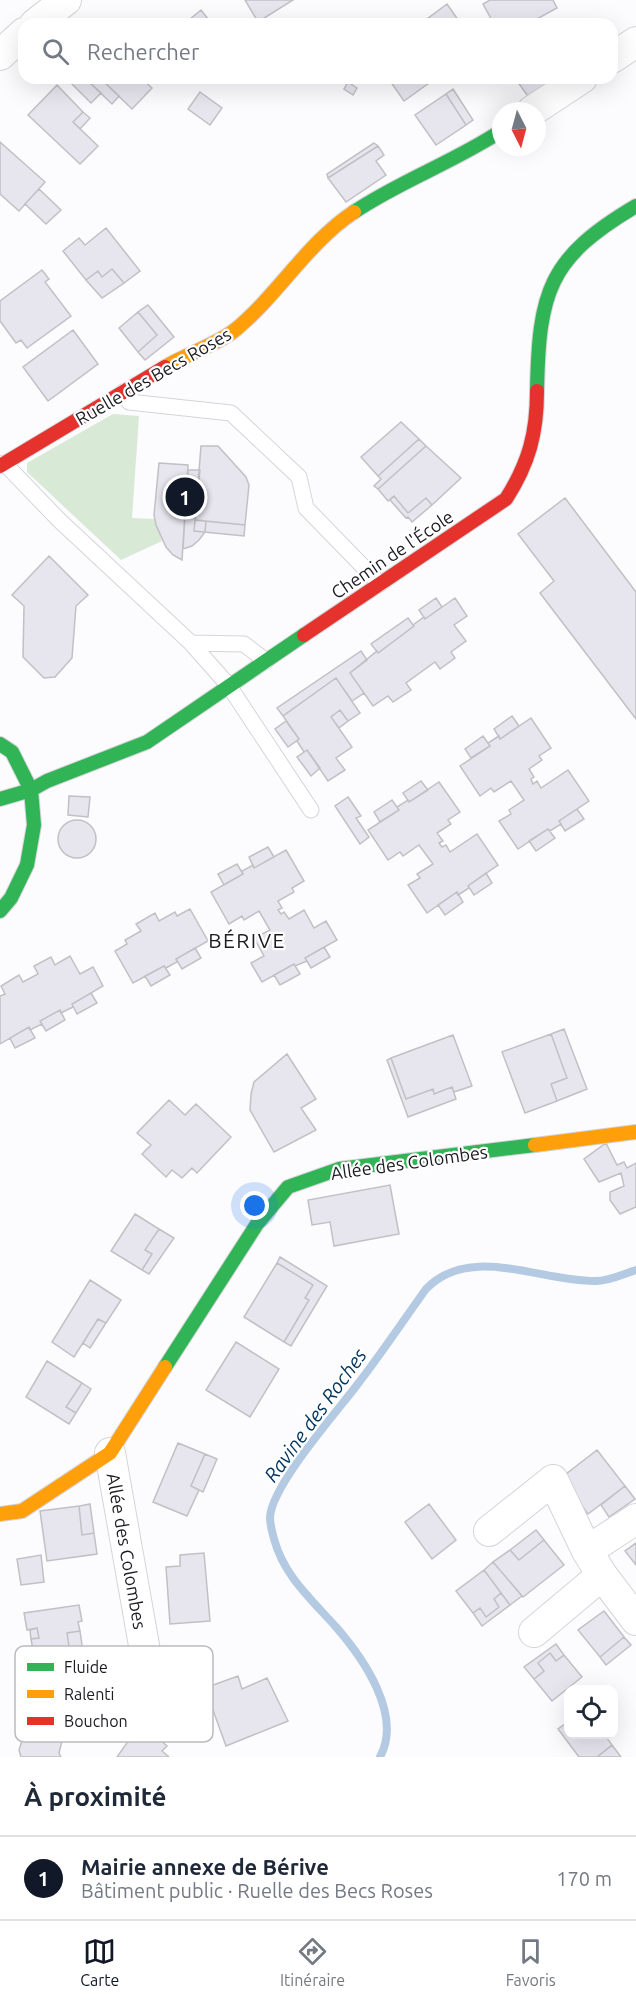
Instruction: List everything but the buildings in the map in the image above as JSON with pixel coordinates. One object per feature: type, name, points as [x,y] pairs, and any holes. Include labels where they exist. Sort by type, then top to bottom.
[{"type":"street","points":[[43,18],[66,0]]},
{"type":"street","points":[[0,55],[18,38]]},
{"type":"street","points":[[618,54],[636,42]]},
{"type":"street","points":[[546,102],[573,84]]},
{"type":"street","name":"Ruelle des Becs Roses","points":[[2,464],[123,391],[239,327],[267,301],[325,236],[358,208],[492,137]]},
{"type":"street","name":"Chemin de l'École","points":[[0,799],[31,790],[61,775],[147,742],[506,499],[524,470],[534,436],[542,311],[556,274],[576,249],[599,227],[636,206]]},
{"type":"street","points":[[0,744],[12,752],[31,790],[34,825],[27,865],[11,898],[0,910]]},
{"type":"street","name":"Allée des Colombes","points":[[0,1514],[22,1511],[110,1453],[257,1224],[288,1187],[339,1169],[636,1132]]},
{"type":"street","name":"Allée des Colombes","points":[[110,1453],[144,1646]]},
{"type":"street","points":[[489,1531],[553,1480],[595,1563],[636,1620]]},
{"type":"street","points":[[534,1632],[636,1520]]},
{"type":"lane","points":[[123,391],[129,402],[231,413],[299,477],[306,508],[380,584]]},
{"type":"lane","points":[[2,464],[191,643],[229,686],[311,810]]},
{"type":"lane","points":[[191,643],[244,644],[266,662]]},
{"type":"green space","points":[[113,414],[139,416],[132,518],[155,519],[162,541],[121,560],[27,472],[27,463]]},
{"type":"waterway","name":"Ravine des Roches","points":[[380,1757],[386,1741],[387,1723],[377,1688],[358,1654],[291,1576],[279,1552],[270,1517],[273,1503],[281,1487],[426,1289],[444,1275],[463,1268],[485,1267],[507,1268],[575,1280],[601,1281],[636,1270]]},
{"type":"traffic: fast","points":[[354,212],[492,136]]},
{"type":"traffic: fast","points":[[537,391],[541,328],[546,303],[554,281],[567,261],[584,243],[636,206]]},
{"type":"traffic: fast","points":[[0,799],[31,790],[47,781],[147,742],[304,635]]},
{"type":"traffic: fast","points":[[0,744],[12,752],[31,790],[34,825],[27,865],[11,898],[0,911]]},
{"type":"traffic: fast","points":[[165,1367],[257,1224],[288,1187],[339,1169],[535,1145]]},
{"type":"traffic: slow","points":[[165,367],[220,340],[235,330],[251,316],[322,239],[354,212]]},
{"type":"traffic: slow","points":[[535,1145],[636,1132]]},
{"type":"traffic: slow","points":[[0,1514],[22,1511],[110,1453],[165,1367]]},
{"type":"traffic: jam","points":[[0,466],[165,367]]},
{"type":"traffic: jam","points":[[304,635],[506,499],[521,473],[530,447],[537,391]]},
{"type":"place","name":"Mairie annexe de Bérive","points":[[185,497]]},
{"type":"district","name":"BÉRIVE","points":[[247,940]]}]
